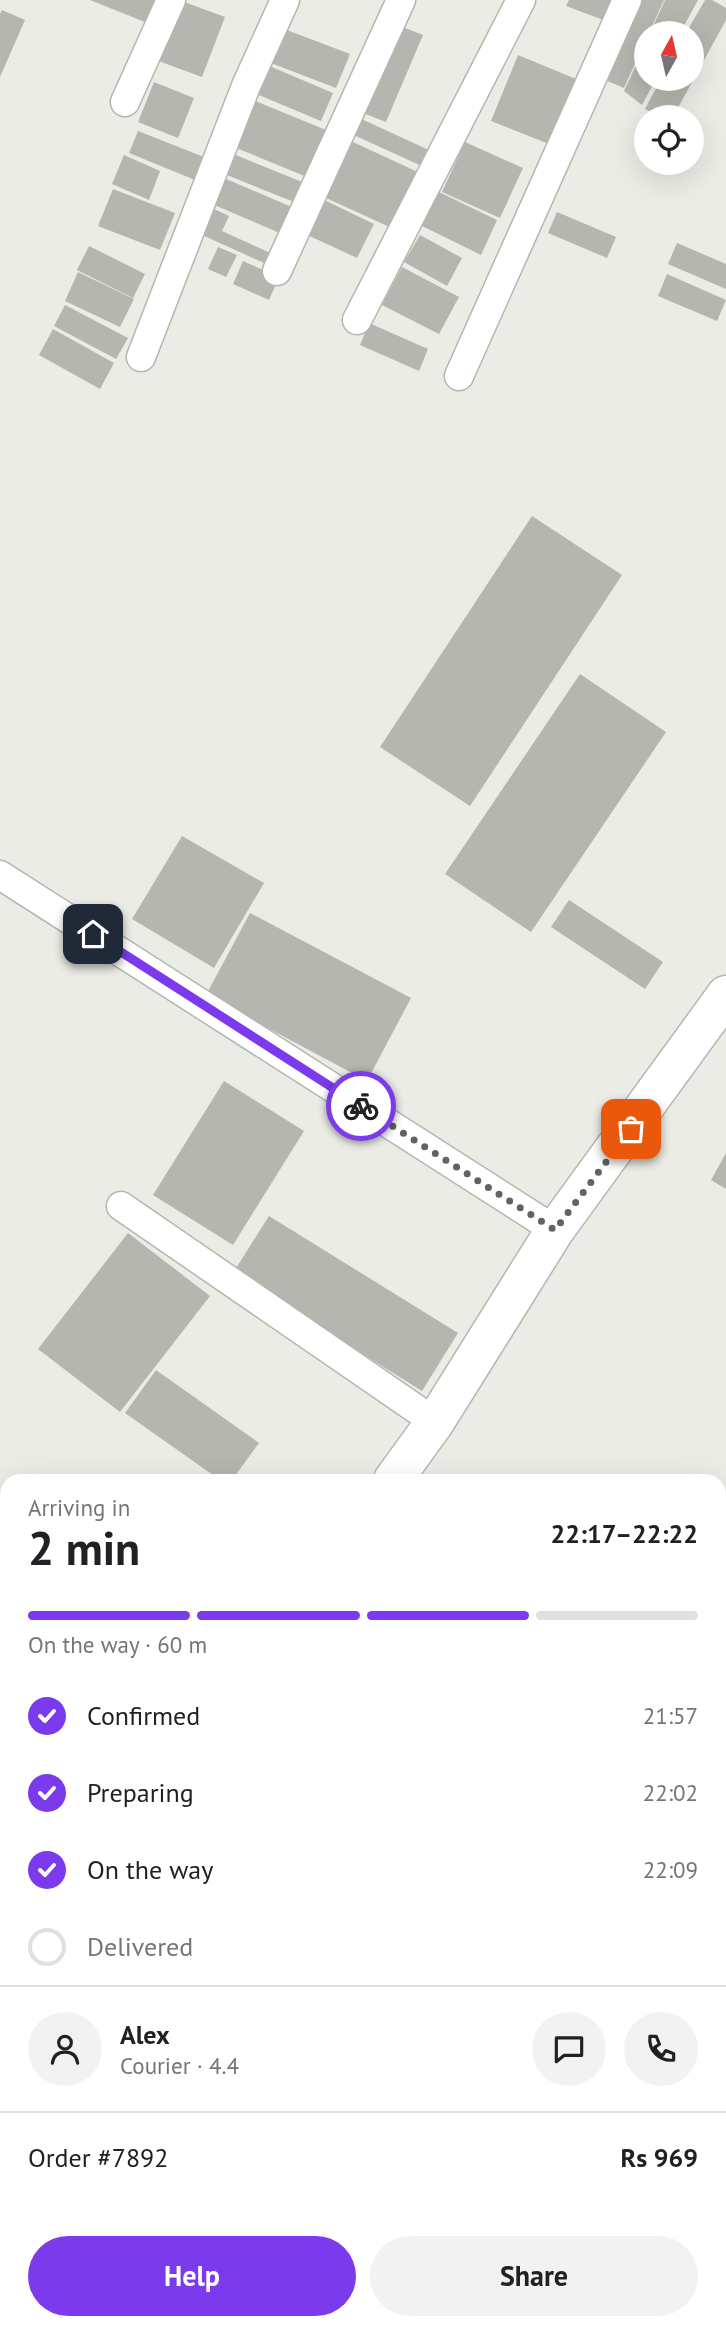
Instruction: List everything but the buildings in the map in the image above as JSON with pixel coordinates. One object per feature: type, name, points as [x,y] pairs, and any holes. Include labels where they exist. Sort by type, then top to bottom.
[{"type":"main road","points":[[397,1474],[435,1422],[555,1230],[726,995]]},
{"type":"street","points":[[125,102],[171,0]]},
{"type":"street","points":[[141,357],[246,86],[285,0]]},
{"type":"street","points":[[277,271],[401,0]]},
{"type":"street","points":[[357,320],[521,0]]},
{"type":"street","points":[[459,376],[627,0]]},
{"type":"street","points":[[0,875],[555,1230]]},
{"type":"street","points":[[121,1206],[435,1422]]},
{"type":"way so far","points":[[361,1106],[555,1230],[631,1129]]},
{"type":"route","points":[[93,934],[361,1106]]}]
